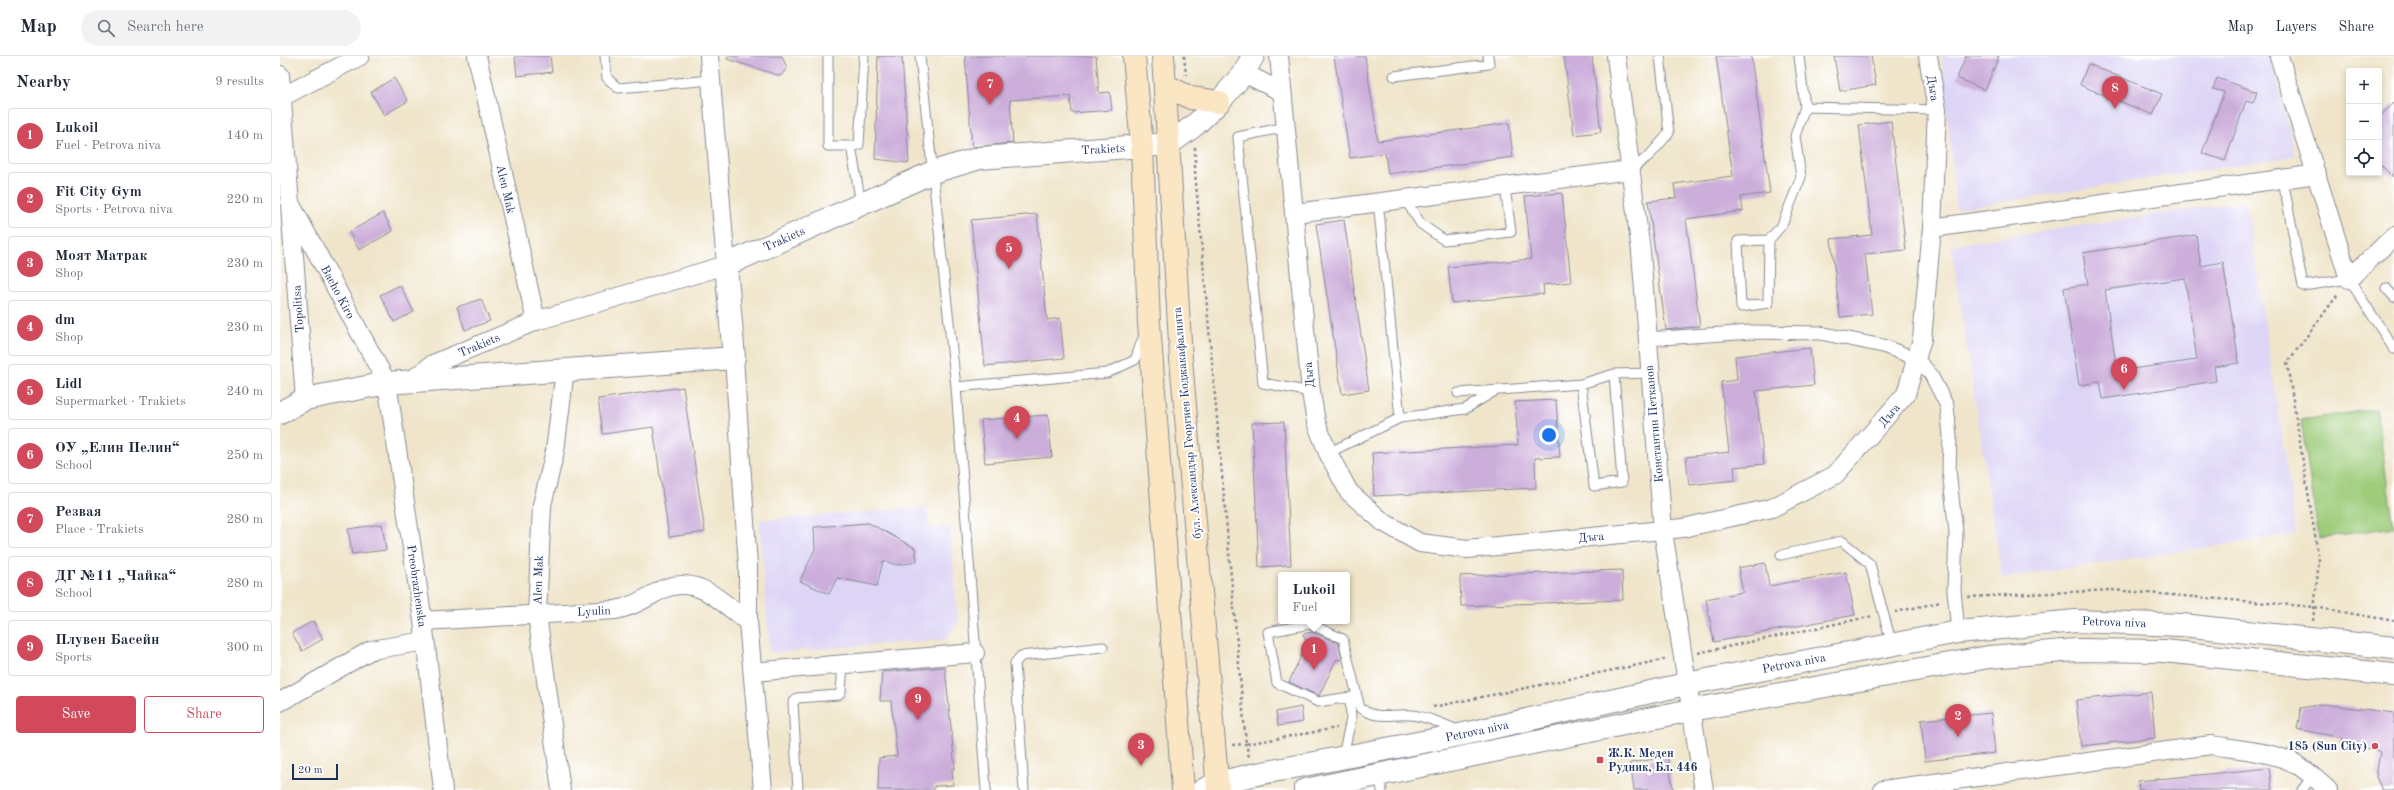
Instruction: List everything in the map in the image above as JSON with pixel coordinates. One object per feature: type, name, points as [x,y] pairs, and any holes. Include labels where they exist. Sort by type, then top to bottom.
[{"type":"main road","points":[[1134,56],[1142,147],[1149,323],[1183,790]]},
{"type":"main road","name":"бул. Александър Георгиев Коджакафалията","points":[[1163,56],[1166,85],[1181,359],[1212,788]]},
{"type":"main road","points":[[1166,85],[1191,98],[1219,102]]},
{"type":"street","points":[[282,96],[360,56]]},
{"type":"street","name":"Alen Mak","points":[[477,56],[536,321]]},
{"type":"street","points":[[709,56],[734,358],[748,566],[748,622],[763,790]]},
{"type":"street","points":[[1261,56],[1280,62]]},
{"type":"street","name":"Константин Петканов","points":[[1616,56],[1641,252],[1663,531],[1686,684],[1704,790]]},
{"type":"street","name":"Дъга","points":[[1280,62],[1311,392],[1316,422],[1328,453],[1349,492],[1383,522],[1420,543],[1467,548],[1683,528],[1772,508],[1835,475],[1906,394],[1918,359],[1924,323],[1932,228],[1937,110],[1928,56]]},
{"type":"street","points":[[2280,56],[2349,279],[2394,236]]},
{"type":"street","points":[[1169,144],[1195,125],[1219,102],[1249,64],[1282,92]]},
{"type":"street","name":"Topolitsa","points":[[280,75],[305,399]]},
{"type":"street","name":"Trakiets","points":[[410,381],[432,364],[536,321],[726,266],[934,172],[980,158],[1169,144]]},
{"type":"street","points":[[1295,213],[1378,201],[1505,187],[1630,170]]},
{"type":"street","points":[[1932,228],[2283,180],[2317,174]]},
{"type":"street","name":"Bacho Kiro","points":[[290,201],[387,383]]},
{"type":"street","points":[[1647,338],[1752,332],[1820,333],[1883,346],[1918,359],[1930,372],[1947,406],[1950,436],[1949,470],[1956,532],[1954,590],[1958,632]]},
{"type":"street","name":"Trakiets","points":[[280,413],[305,399],[387,383],[734,358]]},
{"type":"street","name":"Alen Mak","points":[[561,790],[537,614],[542,504],[555,451],[564,370]]},
{"type":"street","name":"Preobrazhenska","points":[[387,383],[423,621],[443,790]]},
{"type":"street","name":"Lyulin","points":[[423,621],[616,610],[633,607],[662,590],[686,584],[702,587],[748,622]]},
{"type":"street","name":"Petrova niva","points":[[1212,788],[1343,757],[1464,734],[1686,684],[1958,632],[2076,621],[2182,625],[2394,648]]},
{"type":"street","points":[[280,702],[371,650],[425,641]]},
{"type":"street","name":"Petrova niva","points":[[1305,790],[1381,782],[1691,710],[1989,657],[2076,650],[2164,652],[2394,675]]},
{"type":"street","points":[[753,672],[975,653]]},
{"type":"street","points":[[1883,790],[1902,789],[2211,744],[2262,754],[2288,762],[2313,776],[2328,790]]},
{"type":"lane","points":[[605,56],[607,78],[618,88],[712,80]]},
{"type":"lane","points":[[828,56],[828,146],[859,145],[864,56]]},
{"type":"lane","points":[[920,56],[927,135],[934,172],[956,387],[986,790]]},
{"type":"lane","points":[[1394,76],[1489,64],[1488,56]]},
{"type":"lane","points":[[1630,170],[1650,155],[1669,133],[1660,56]]},
{"type":"lane","points":[[1769,240],[1738,241],[1741,308],[1768,303],[1769,240],[1782,225],[1801,177],[1795,136],[1805,107],[1799,56]]},
{"type":"lane","points":[[1805,107],[1937,110]]},
{"type":"lane","points":[[1286,128],[1238,137],[1263,383],[1311,392]]},
{"type":"lane","points":[[851,146],[861,204]]},
{"type":"lane","points":[[2283,180],[2303,286],[2349,279],[2394,349]]},
{"type":"lane","points":[[1404,198],[1421,224],[1444,240],[1511,232],[1505,187]]},
{"type":"lane","points":[[1378,201],[1400,418]]},
{"type":"lane","points":[[2386,288],[2394,297]]},
{"type":"lane","points":[[956,387],[1107,373],[1134,360],[1149,323]]},
{"type":"lane","points":[[1458,393],[1581,384],[1614,374],[1650,373]]},
{"type":"lane","points":[[1581,384],[1594,486],[1622,482],[1614,374]]},
{"type":"lane","points":[[1328,453],[1400,418],[1465,409],[1497,389]]},
{"type":"lane","points":[[1781,555],[1842,541],[1870,564],[1892,645]]},
{"type":"lane","points":[[1354,697],[1318,702],[1277,683],[1268,632],[1310,624],[1343,639],[1354,697],[1360,708],[1372,716],[1412,715],[1440,722],[1464,734]]},
{"type":"lane","points":[[1024,790],[1015,663],[1021,656],[1103,647]]},
{"type":"lane","points":[[798,790],[793,703],[797,698],[838,695],[842,692],[842,664]]},
{"type":"lane","points":[[1343,757],[1354,697]]},
{"type":"lane","points":[[2302,790],[2313,776]]},
{"type":"path","points":[[1184,56],[1191,98]]},
{"type":"path","points":[[1195,125],[1195,172],[1246,744]]},
{"type":"path","points":[[2311,639],[2319,560],[2288,363],[2349,279]]},
{"type":"shaded area","points":[[1942,56],[2265,56],[2272,62],[2296,156],[1956,209]]},
{"type":"shaded area","points":[[2246,201],[2297,534],[2002,578],[1951,245]]},
{"type":"shaded area","points":[[927,507],[929,528],[950,527],[958,622],[946,639],[770,653],[759,520]]},
{"type":"green space","points":[[2376,409],[2394,527],[2319,538],[2301,420]]},
{"type":"building","points":[[515,56],[550,56],[552,72],[517,76]]},
{"type":"building","points":[[728,56],[782,56],[787,68],[781,76],[727,59]]},
{"type":"building","points":[[878,56],[902,56],[909,163],[875,159]]},
{"type":"building","points":[[965,56],[1096,56],[1099,93],[1110,92],[1112,110],[1072,113],[1070,96],[1010,100],[1013,143],[972,147]]},
{"type":"building","points":[[1334,56],[1365,56],[1378,141],[1509,123],[1513,157],[1388,174],[1385,153],[1350,158]]},
{"type":"building","points":[[1564,56],[1592,56],[1601,132],[1574,135]]},
{"type":"building","points":[[1716,56],[1751,56],[1770,193],[1741,197],[1743,211],[1686,219],[1700,326],[1666,330],[1648,201],[1676,198],[1674,184],[1733,176]]},
{"type":"building","points":[[1834,56],[1871,56],[1876,85],[1840,91]]},
{"type":"building","points":[[1966,56],[1999,56],[1985,90],[1957,78]]},
{"type":"building","points":[[2088,64],[2162,94],[2153,115],[2080,85]]},
{"type":"building","points":[[394,78],[408,101],[384,115],[371,92]]},
{"type":"building","points":[[2217,78],[2257,92],[2253,103],[2246,101],[2225,161],[2202,153],[2224,92],[2213,89]]},
{"type":"building","points":[[2394,103],[2394,178],[2382,166],[2382,114]]},
{"type":"building","points":[[1891,121],[1906,250],[1865,254],[1872,314],[1840,317],[1831,239],[1872,235],[1859,125]]},
{"type":"building","points":[[1562,193],[1571,282],[1543,285],[1544,294],[1452,303],[1448,267],[1531,259],[1525,196]]},
{"type":"building","points":[[383,213],[393,231],[359,250],[349,232]]},
{"type":"building","points":[[1037,214],[1047,320],[1060,318],[1064,358],[985,366],[971,220]]},
{"type":"building","points":[[1344,220],[1369,390],[1342,394],[1316,224]]},
{"type":"building","points":[[2196,235],[2201,266],[2223,262],[2239,363],[2214,367],[2216,381],[2103,399],[2100,382],[2079,385],[2064,288],[2088,284],[2083,253]],"holes":[[[2185,278],[2197,360],[2117,371],[2105,290]]]},
{"type":"building","points":[[400,285],[414,312],[394,322],[380,295]]},
{"type":"building","points":[[481,299],[490,321],[465,330],[457,307]]},
{"type":"building","points":[[1810,348],[1814,385],[1756,391],[1764,464],[1734,467],[1735,480],[1689,485],[1686,457],[1729,452],[1721,382],[1737,380],[1735,356]]},
{"type":"building","points":[[683,387],[705,532],[669,537],[653,427],[603,434],[598,399]]},
{"type":"building","points":[[1556,400],[1560,457],[1535,458],[1536,488],[1374,496],[1372,453],[1518,445],[1515,402]]},
{"type":"building","points":[[1048,415],[1052,457],[985,463],[981,420]]},
{"type":"building","points":[[1284,422],[1291,565],[1259,567],[1252,423]]},
{"type":"building","points":[[869,523],[915,548],[917,562],[897,565],[883,561],[877,586],[837,578],[829,594],[800,581],[815,549],[814,527]]},
{"type":"building","points":[[382,524],[386,550],[352,554],[348,529]]},
{"type":"building","points":[[1765,563],[1769,586],[1846,572],[1855,615],[1714,642],[1706,599],[1743,592],[1738,568]]},
{"type":"building","points":[[1622,570],[1623,600],[1461,606],[1460,576]]},
{"type":"building","points":[[313,621],[323,639],[302,651],[292,633]]},
{"type":"building","points":[[1312,632],[1338,643],[1342,659],[1336,660],[1319,696],[1289,682],[1307,643],[1303,634]]},
{"type":"building","points":[[945,667],[955,768],[952,769],[953,785],[934,786],[934,790],[878,790],[879,758],[897,756],[891,701],[880,701],[882,672]]},
{"type":"building","points":[[2151,692],[2155,738],[2081,746],[2076,700]]},
{"type":"building","name":"185 (Sun City)","points":[[2323,704],[2394,713],[2394,790],[2382,790],[2376,777],[2380,752],[2341,742],[2343,738],[2297,729],[2301,708]]},
{"type":"building","points":[[1301,707],[1303,722],[1278,726],[1276,712]]},
{"type":"building","points":[[1991,713],[1995,753],[1925,761],[1921,720]]},
{"type":"building","points":[[1668,757],[1673,790],[1634,790],[1630,763]]},
{"type":"building","points":[[2269,768],[2272,790],[2139,790],[2138,781]]},
{"type":"place","name":"Резвая","points":[[990,105]]},
{"type":"place","name":"ДГ №11 „Чайка“","points":[[2115,109]]},
{"type":"place","name":"Lidl","points":[[1009,269]]},
{"type":"place","name":"ОУ „Елин Пелин“","points":[[2124,390]]},
{"type":"place","name":"dm","points":[[1017,439]]},
{"type":"place","name":"Lukoil","points":[[1314,670]]},
{"type":"place","name":"Плувен Басейн","points":[[918,720]]},
{"type":"place","name":"Fit City Gym","points":[[1958,737]]},
{"type":"place","name":"185 (Sun City)","points":[[2375,746]]},
{"type":"place","name":"Ж.К. Меден Рудник, Бл. 446","points":[[1600,760]]},
{"type":"place","name":"Моят Матрак","points":[[1141,766]]}]
